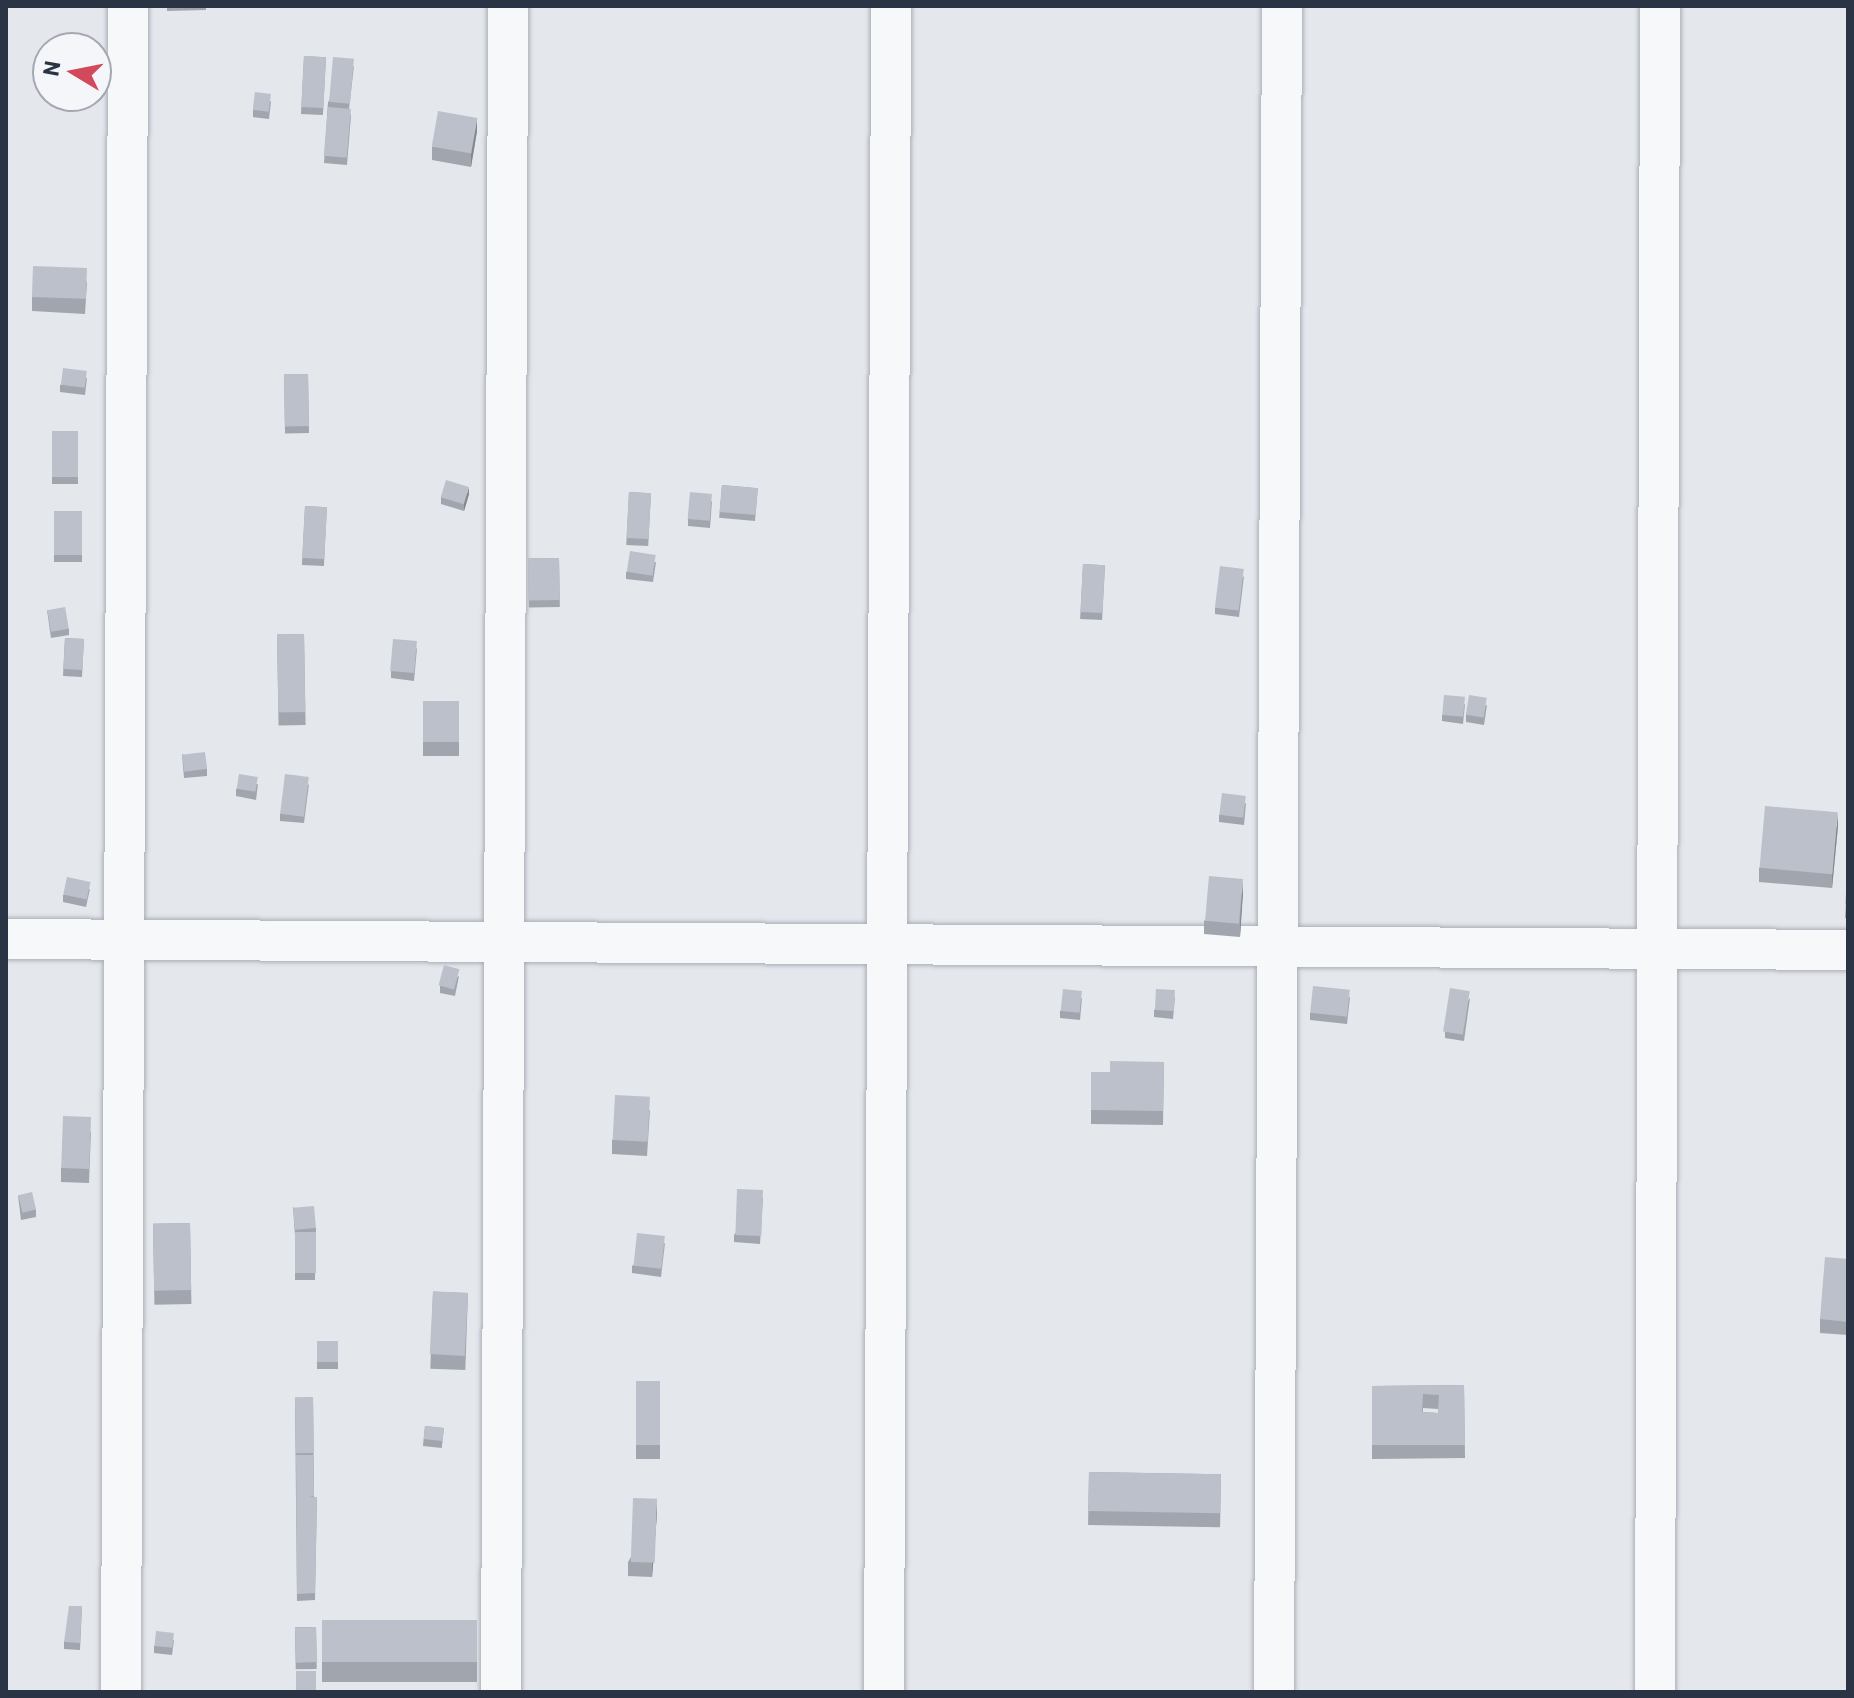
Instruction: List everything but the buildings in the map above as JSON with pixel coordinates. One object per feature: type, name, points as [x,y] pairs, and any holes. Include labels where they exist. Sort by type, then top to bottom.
[{"type":"street","points":[[121,1692],[128,6]]},
{"type":"street","points":[[501,1692],[508,6]]},
{"type":"street","points":[[884,1692],[891,6]]},
{"type":"street","points":[[1274,1692],[1282,6]]},
{"type":"street","points":[[1655,1692],[1660,6]]},
{"type":"street","points":[[6,939],[1848,950]]}]
